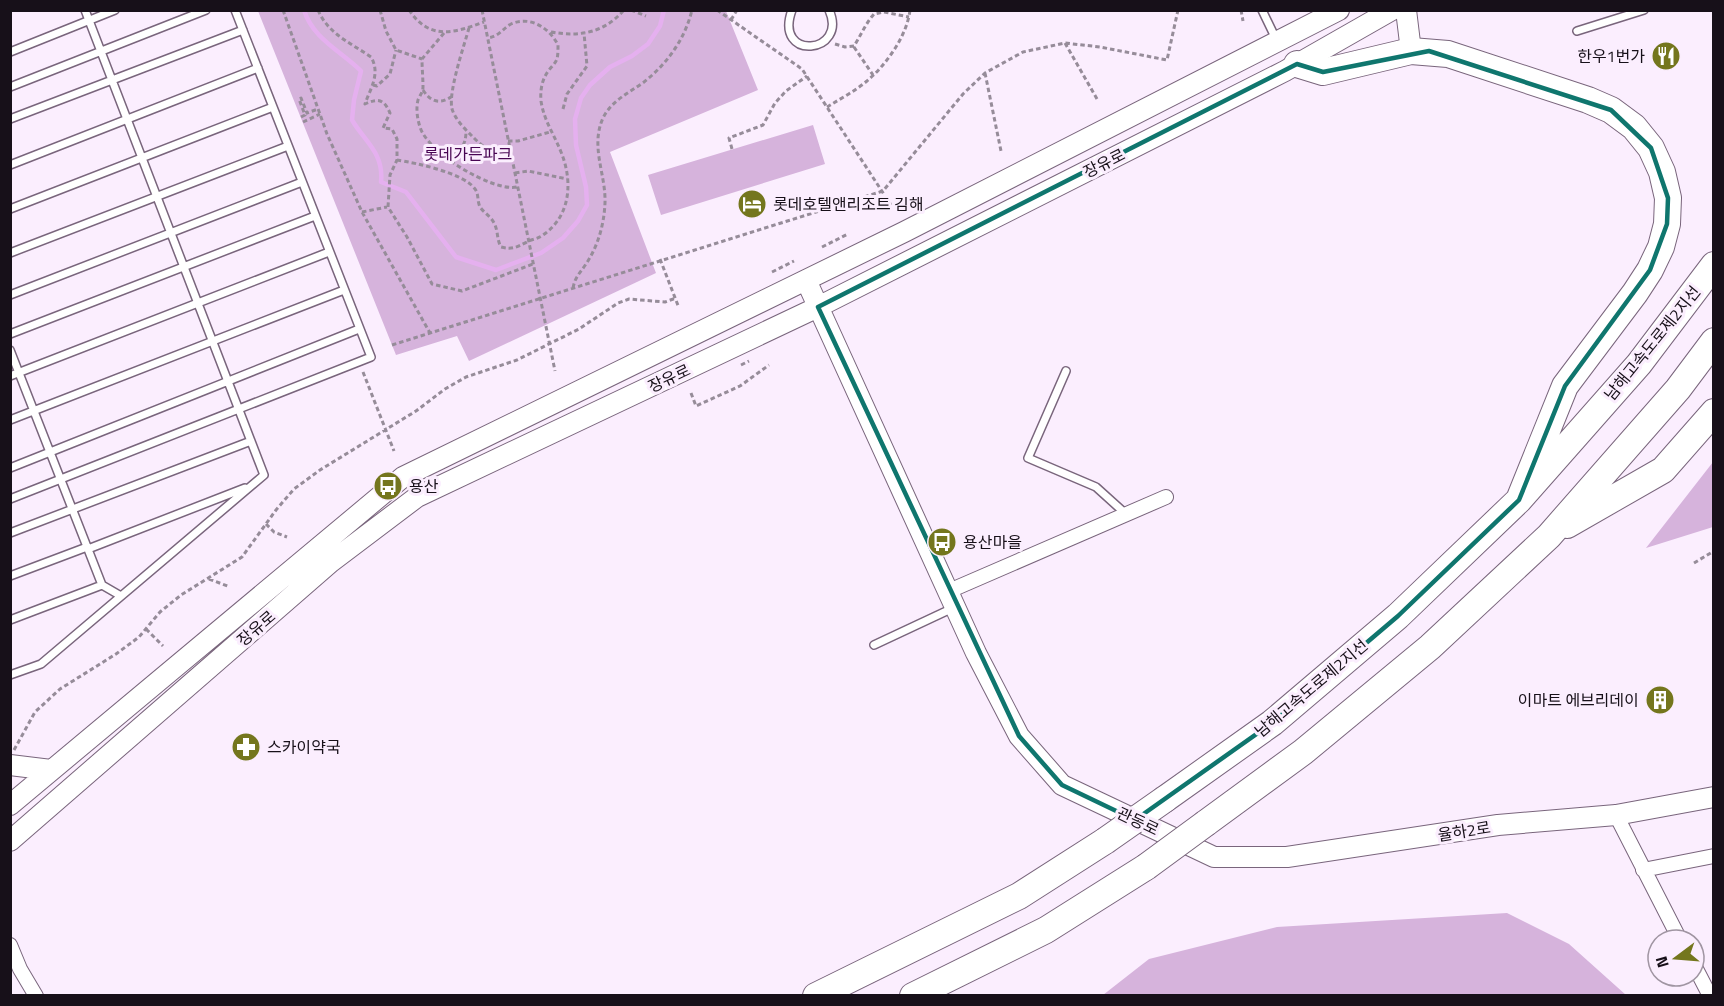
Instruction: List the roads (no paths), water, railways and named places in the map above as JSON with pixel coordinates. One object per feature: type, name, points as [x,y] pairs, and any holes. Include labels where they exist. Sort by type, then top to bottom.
[{"type":"highway","points":[[1298,64],[1323,72],[1411,51],[1448,54],[1588,100],[1611,110],[1634,127],[1651,148],[1662,172],[1668,198],[1667,225],[1661,247],[1640,285],[1565,386],[1519,500]]},
{"type":"highway","name":"남해고속도로제2지선","points":[[816,996],[1019,896],[1105,841],[1272,723],[1398,616],[1519,500],[1639,364],[1713,266]]},
{"type":"highway","points":[[913,996],[1046,930],[1146,867],[1303,752],[1430,647],[1549,536],[1678,389],[1713,340]]},
{"type":"highway","points":[[1549,536],[1663,470],[1713,412]]},
{"type":"main road","name":"장유로","points":[[10,805],[403,477],[806,280],[1339,10]]},
{"type":"main road","name":"장유로","points":[[10,841],[331,562],[417,497],[818,307],[1298,64],[1392,10]]},
{"type":"main road","points":[[1406,10],[1411,51]]},
{"type":"main road","points":[[806,280],[952,599]]},
{"type":"main road","name":"관동로","points":[[952,599],[1019,736],[1062,785],[1214,857]]},
{"type":"main road","points":[[10,765],[51,770]]},
{"type":"main road","name":"율하2로","points":[[1214,857],[1287,857],[1498,825],[1616,815],[1713,796]]},
{"type":"street","points":[[952,599],[1166,497]]},
{"type":"street","points":[[1616,815],[1674,928]]},
{"type":"street","points":[[1643,870],[1713,856]]},
{"type":"street","points":[[10,945],[20,969],[36,996]]},
{"type":"lane","points":[[10,675],[41,664],[264,475],[85,10]]},
{"type":"lane","points":[[10,52],[115,10]]},
{"type":"lane","points":[[10,87],[206,10]]},
{"type":"lane","points":[[10,499],[371,357],[235,10]]},
{"type":"lane","points":[[792,10],[788,22],[791,36],[798,44],[806,47],[815,46],[827,38],[832,26],[829,10]]},
{"type":"lane","points":[[1262,10],[1278,42]]},
{"type":"lane","points":[[1577,31],[1644,10]]},
{"type":"lane","points":[[10,119],[243,30]]},
{"type":"lane","points":[[10,165],[258,68]]},
{"type":"lane","points":[[10,209],[273,107]]},
{"type":"lane","points":[[10,253],[288,146]]},
{"type":"lane","points":[[10,295],[302,182]]},
{"type":"lane","points":[[10,334],[315,216]]},
{"type":"lane","points":[[10,376],[329,252]]},
{"type":"lane","points":[[10,420],[344,290]]},
{"type":"lane","points":[[10,468],[360,329]]},
{"type":"lane","points":[[10,350],[102,585],[121,596]]},
{"type":"lane","points":[[1066,371],[1028,458],[1096,487],[1127,515]]},
{"type":"lane","points":[[10,533],[251,441]]},
{"type":"lane","points":[[10,576],[252,486]]},
{"type":"lane","points":[[10,620],[102,585]]},
{"type":"lane","points":[[874,645],[952,599]]},
{"type":"waterway","points":[[304,10],[308,20],[321,37],[361,71],[352,120],[377,155],[381,182],[406,192],[456,257],[496,270],[541,253],[563,238],[578,221],[587,205],[586,187],[576,145],[575,119],[581,98],[590,85],[610,67],[632,56],[648,44],[660,26],[664,10]]},
{"type":"place","name":"한우1번가","points":[[1666,56]]},
{"type":"place","name":"롯데호텔앤리조트 김해","points":[[752,204]]},
{"type":"place","name":"용산","points":[[388,486]]},
{"type":"place","name":"용산마을","points":[[942,542]]},
{"type":"place","name":"이마트 에브리데이","points":[[1660,700]]},
{"type":"place","name":"스카이약국","points":[[246,747]]},
{"type":"park label","name":"롯데가든파크","points":[[468,154]]}]
